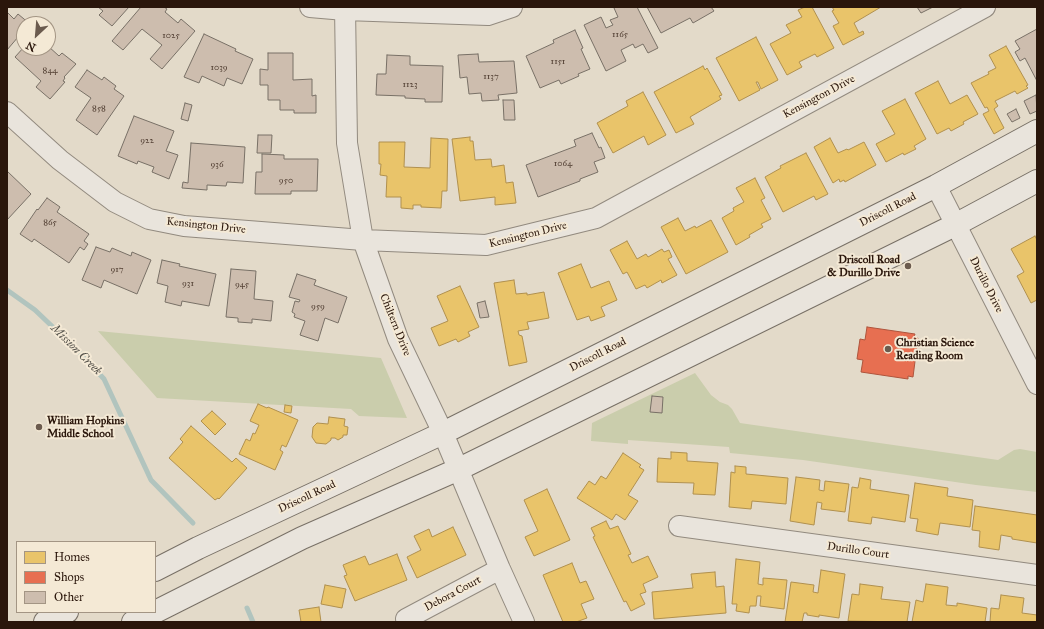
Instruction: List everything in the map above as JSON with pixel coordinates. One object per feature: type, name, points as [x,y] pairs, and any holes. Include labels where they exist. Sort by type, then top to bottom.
[{"type":"street","points":[[310,7],[488,15],[512,7]]},
{"type":"street","name":"Kensington Drive","points":[[7,112],[60,160],[115,202],[149,219],[184,226],[363,240],[486,245],[596,218],[985,7]]},
{"type":"street","name":"Chiltern Drive","points":[[345,9],[347,143],[363,240],[398,339],[443,433],[524,622]]},
{"type":"street","name":"Driscoll Road","points":[[156,569],[198,548],[443,433],[936,186],[1037,131]]},
{"type":"street","points":[[156,611],[302,538],[459,469],[955,225],[1037,181]]},
{"type":"street","name":"Durillo Drive","points":[[936,186],[1037,384]]},
{"type":"street","name":"Durillo Court","points":[[679,526],[1037,575]]},
{"type":"street","name":"Debora Court","points":[[406,618],[500,569]]},
{"type":"street","points":[[45,622],[65,613]]},
{"type":"street","points":[[133,622],[153,613]]},
{"type":"green space","points":[[98,331],[381,358],[407,418],[359,416],[351,409],[157,398]]},
{"type":"green space","points":[[695,373],[711,395],[732,409],[740,423],[998,460],[1014,450],[1020,449],[1037,452],[1037,492],[976,485],[803,460],[730,453],[729,447],[628,440],[628,444],[591,441],[592,423]]},
{"type":"building: Homes","points":[[805,7],[812,7],[834,48],[817,57],[815,54],[799,62],[802,67],[787,75],[770,44],[791,33],[786,25],[802,17],[798,10]]},
{"type":"building: Homes","points":[[832,7],[881,7],[854,23],[859,33],[863,31],[864,34],[843,45],[833,26],[839,23],[832,11],[834,10]]},
{"type":"building: Homes","points":[[756,37],[778,80],[761,89],[758,82],[756,82],[760,90],[739,101],[716,58]]},
{"type":"building: Homes","points":[[1006,46],[1028,85],[1026,86],[1028,88],[1017,94],[1015,91],[995,101],[998,106],[994,109],[1004,128],[994,134],[983,114],[989,111],[987,107],[985,108],[971,83],[989,74],[988,72],[996,68],[989,55]]},
{"type":"building: Homes","points":[[703,66],[705,70],[707,68],[722,95],[719,96],[721,99],[690,117],[694,124],[676,133],[654,92]]},
{"type":"building: Homes","points":[[938,81],[950,104],[967,95],[978,114],[963,122],[964,124],[951,131],[949,128],[937,134],[915,93]]},
{"type":"building: Homes","points":[[643,92],[666,135],[648,145],[644,136],[613,153],[597,123],[628,106],[626,101]]},
{"type":"building: Homes","points":[[905,99],[926,139],[914,146],[916,149],[904,155],[903,153],[886,162],[876,144],[895,134],[882,111]]},
{"type":"building: Homes","points":[[470,137],[470,141],[473,141],[475,160],[491,159],[492,167],[504,165],[506,183],[513,182],[516,203],[495,205],[495,197],[460,201],[452,139]]},
{"type":"building: Homes","points":[[431,138],[448,139],[447,191],[442,191],[441,208],[413,205],[413,209],[401,208],[401,197],[386,197],[387,176],[380,175],[381,164],[379,164],[379,142],[405,142],[404,167],[430,168]]},
{"type":"building: Homes","points":[[830,138],[838,153],[864,142],[876,165],[845,182],[844,180],[840,182],[839,179],[833,183],[814,147]]},
{"type":"building: Homes","points":[[806,153],[828,194],[816,200],[814,196],[783,212],[765,177],[781,168],[780,166]]},
{"type":"building: Homes","points":[[755,178],[765,198],[761,200],[771,219],[761,224],[763,227],[736,245],[722,218],[734,211],[733,208],[744,202],[736,188]]},
{"type":"building: Homes","points":[[678,218],[685,231],[695,226],[696,228],[711,220],[728,252],[686,274],[661,227]]},
{"type":"building: Homes","points":[[1035,236],[1037,240],[1037,300],[1031,303],[1017,276],[1024,272],[1011,249]]},
{"type":"building: Homes","points":[[627,241],[637,259],[646,254],[648,257],[662,249],[664,252],[669,250],[672,257],[668,259],[677,275],[662,283],[661,280],[647,288],[645,285],[636,289],[627,272],[623,274],[610,250]]},
{"type":"building: Homes","points":[[581,264],[591,288],[609,281],[617,300],[601,307],[605,316],[591,321],[589,316],[577,320],[558,273]]},
{"type":"building: Homes","points":[[514,280],[516,294],[527,293],[527,295],[544,292],[549,318],[527,322],[529,329],[518,331],[519,335],[522,336],[527,362],[509,366],[494,283]]},
{"type":"building: Homes","points":[[460,286],[479,327],[468,332],[470,336],[458,342],[456,339],[439,346],[431,328],[448,321],[437,296]]},
{"type":"building: Homes","points":[[258,404],[298,420],[286,447],[282,445],[280,450],[283,452],[275,470],[239,454],[246,439],[250,441],[253,433],[255,434],[259,425],[250,421]]},
{"type":"building: Homes","points":[[285,405],[292,406],[291,413],[284,412]]},
{"type":"building: Homes","points":[[212,411],[226,424],[215,435],[201,421]]},
{"type":"building: Homes","points":[[329,417],[345,419],[344,426],[348,427],[347,435],[343,435],[343,437],[338,440],[331,438],[331,440],[326,444],[316,443],[312,437],[313,427],[317,423],[328,424]]},
{"type":"building: Homes","points":[[191,426],[232,462],[236,458],[247,468],[219,499],[218,498],[215,500],[169,458],[183,442],[180,439]]},
{"type":"building: Homes","points":[[671,452],[687,453],[687,461],[718,463],[715,495],[693,494],[694,483],[657,482],[658,458],[671,459]]},
{"type":"building: Homes","points":[[623,453],[641,465],[639,467],[644,470],[628,495],[638,501],[625,520],[616,514],[612,520],[577,498],[589,481],[595,485],[601,476],[606,479]]},
{"type":"building: Homes","points":[[735,466],[746,467],[746,474],[788,478],[786,504],[752,501],[751,509],[729,507],[731,472],[735,473]]},
{"type":"building: Homes","points":[[796,477],[820,480],[819,490],[824,491],[825,481],[849,484],[845,512],[821,509],[822,503],[817,502],[814,525],[790,521]]},
{"type":"building: Homes","points":[[860,478],[871,480],[870,489],[909,495],[905,522],[872,517],[871,524],[848,521],[852,487],[858,488]]},
{"type":"building: Homes","points":[[915,483],[948,488],[947,496],[973,500],[970,527],[940,523],[938,535],[916,531],[918,519],[910,518]]},
{"type":"building: Homes","points":[[547,489],[570,540],[534,556],[525,537],[538,531],[524,500]]},
{"type":"building: Homes","points":[[975,506],[1037,515],[1037,543],[1012,539],[1012,537],[1001,535],[999,550],[979,547],[980,531],[972,530]]},
{"type":"building: Homes","points":[[606,521],[610,529],[618,526],[631,554],[628,555],[632,563],[648,556],[658,577],[643,584],[646,592],[640,594],[645,604],[631,611],[626,601],[624,602],[593,537],[595,536],[591,528]]},
{"type":"building: Homes","points":[[453,527],[466,555],[417,578],[407,557],[421,550],[414,536],[429,529],[432,537]]},
{"type":"building: Homes","points":[[397,554],[407,580],[355,601],[344,576],[347,575],[343,565],[365,556],[369,565]]},
{"type":"building: Homes","points":[[736,559],[760,562],[758,584],[763,585],[763,578],[787,580],[784,609],[760,606],[761,596],[757,596],[756,606],[750,606],[749,613],[736,611],[737,604],[732,604]]},
{"type":"building: Homes","points":[[572,563],[580,583],[586,581],[594,599],[581,604],[587,618],[576,622],[563,622],[543,575]]},
{"type":"building: Homes","points":[[821,570],[845,574],[839,618],[819,615],[819,617],[804,613],[802,622],[785,622],[791,582],[814,585],[813,592],[818,593]]},
{"type":"building: Homes","points":[[715,572],[716,587],[724,586],[726,613],[654,619],[652,592],[693,588],[691,574]]},
{"type":"building: Homes","points":[[860,584],[883,587],[881,599],[910,602],[907,622],[848,621],[852,594],[859,595]]},
{"type":"building: Homes","points":[[926,584],[948,587],[946,605],[957,606],[957,603],[987,608],[985,622],[912,622],[916,600],[923,602]]},
{"type":"building: Homes","points":[[325,585],[346,589],[342,608],[321,604]]},
{"type":"building: Homes","points":[[1001,595],[1024,598],[1022,613],[1037,615],[1037,622],[990,622],[991,608],[999,609]]},
{"type":"building: Homes","points":[[319,607],[321,622],[301,622],[299,610]]},
{"type":"building: Shops","name":"Christian Science Reading Room","points":[[867,327],[915,334],[914,337],[918,338],[913,377],[908,376],[908,379],[861,372],[863,360],[857,359],[860,339],[865,340]]},
{"type":"building: Other","points":[[98,7],[129,7],[112,26],[99,15],[103,11]]},
{"type":"building: Other","points":[[141,7],[164,7],[167,9],[165,12],[178,23],[181,19],[195,31],[162,69],[150,59],[162,45],[142,29],[123,50],[112,41]]},
{"type":"building: Other","points":[[637,7],[658,48],[648,53],[643,44],[635,48],[633,44],[621,50],[626,61],[606,71],[584,25],[601,17],[606,28],[613,25],[610,20],[618,17],[614,8]]},
{"type":"building: Other","points":[[647,7],[711,7],[714,11],[693,23],[690,18],[661,33]]},
{"type":"building: Other","points":[[917,7],[933,7],[921,13]]},
{"type":"building: Other","points":[[7,12],[14,19],[16,16],[16,39],[7,50]]},
{"type":"building: Other","points":[[1037,29],[1037,81],[1025,58],[1020,61],[1015,52],[1020,49],[1015,41]]},
{"type":"building: Other","points":[[575,30],[583,48],[581,49],[590,69],[561,84],[559,80],[540,88],[526,56],[554,43],[553,40]]},
{"type":"building: Other","points":[[204,34],[253,59],[242,84],[227,78],[224,86],[202,76],[199,83],[184,77]]},
{"type":"building: Other","points":[[56,53],[59,56],[62,53],[76,64],[64,77],[65,78],[63,81],[65,82],[50,99],[36,87],[41,81],[15,57],[56,56]]},
{"type":"building: Other","points":[[268,53],[293,53],[293,80],[312,79],[312,96],[316,95],[316,113],[294,113],[294,110],[280,110],[280,100],[268,100],[268,85],[260,85],[260,69],[268,70]]},
{"type":"building: Other","points":[[478,54],[479,62],[514,61],[517,93],[498,95],[499,100],[482,101],[481,93],[469,94],[467,77],[460,78],[458,55]]},
{"type":"building: Other","points":[[387,55],[410,56],[410,65],[443,66],[442,102],[425,102],[425,99],[405,98],[405,96],[376,95],[377,74],[386,74]]},
{"type":"building: Other","points":[[87,70],[102,80],[104,77],[116,86],[114,89],[124,96],[97,135],[76,120],[91,98],[75,87]]},
{"type":"building: Other","points":[[1036,95],[1037,111],[1030,114],[1024,101]]},
{"type":"building: Other","points":[[503,100],[514,100],[515,120],[504,120]]},
{"type":"building: Other","points":[[185,103],[192,105],[188,121],[181,119]]},
{"type":"building: Other","points":[[1016,109],[1020,118],[1012,122],[1007,114]]},
{"type":"building: Other","points":[[134,116],[174,131],[166,151],[178,155],[169,179],[152,172],[154,167],[138,161],[137,164],[118,156]]},
{"type":"building: Other","points":[[592,133],[599,148],[601,147],[605,158],[594,162],[598,172],[580,179],[580,181],[538,197],[526,165],[576,146],[574,140]]},
{"type":"building: Other","points":[[258,135],[272,135],[271,153],[257,153]]},
{"type":"building: Other","points":[[191,143],[245,147],[243,183],[227,182],[226,186],[207,185],[207,190],[182,188],[183,182],[188,183]]},
{"type":"building: Other","points":[[262,154],[284,155],[284,159],[318,159],[317,191],[291,191],[291,194],[255,194],[256,172],[262,172]]},
{"type":"building: Other","points":[[7,171],[31,194],[7,220]]},
{"type":"building: Other","points":[[47,198],[60,207],[57,212],[89,234],[84,241],[88,244],[84,250],[80,247],[69,263],[34,239],[32,242],[20,234],[37,209],[38,210]]},
{"type":"building: Other","points":[[96,247],[110,252],[112,248],[131,256],[132,252],[151,260],[137,294],[104,280],[101,288],[82,280]]},
{"type":"building: Other","points":[[162,260],[180,264],[179,266],[216,274],[209,306],[182,301],[181,306],[165,302],[168,286],[157,283]]},
{"type":"building: Other","points":[[231,269],[256,271],[254,299],[273,301],[271,321],[252,319],[252,323],[238,322],[238,318],[226,317]]},
{"type":"building: Other","points":[[297,274],[316,280],[314,285],[347,297],[338,323],[325,318],[318,341],[300,335],[305,321],[294,317],[295,314],[292,312],[295,301],[299,302],[300,300],[289,297]]},
{"type":"building: Other","points":[[485,301],[489,317],[480,318],[477,303]]},
{"type":"building: Other","points":[[652,396],[663,397],[662,413],[650,412]]},
{"type":"waterway","name":"Mission Creek","points":[[7,290],[35,310],[80,353],[104,379],[151,480],[193,523]]},
{"type":"waterway","name":"Mission Creek","points":[[247,608],[253,622]]},
{"type":"place","name":"Driscoll Road & Durillo Drive","points":[[908,266]]},
{"type":"place","name":"Christian Science Reading Room","points":[[888,349]]},
{"type":"place","name":"William Hopkins Middle School","points":[[39,427]]}]
